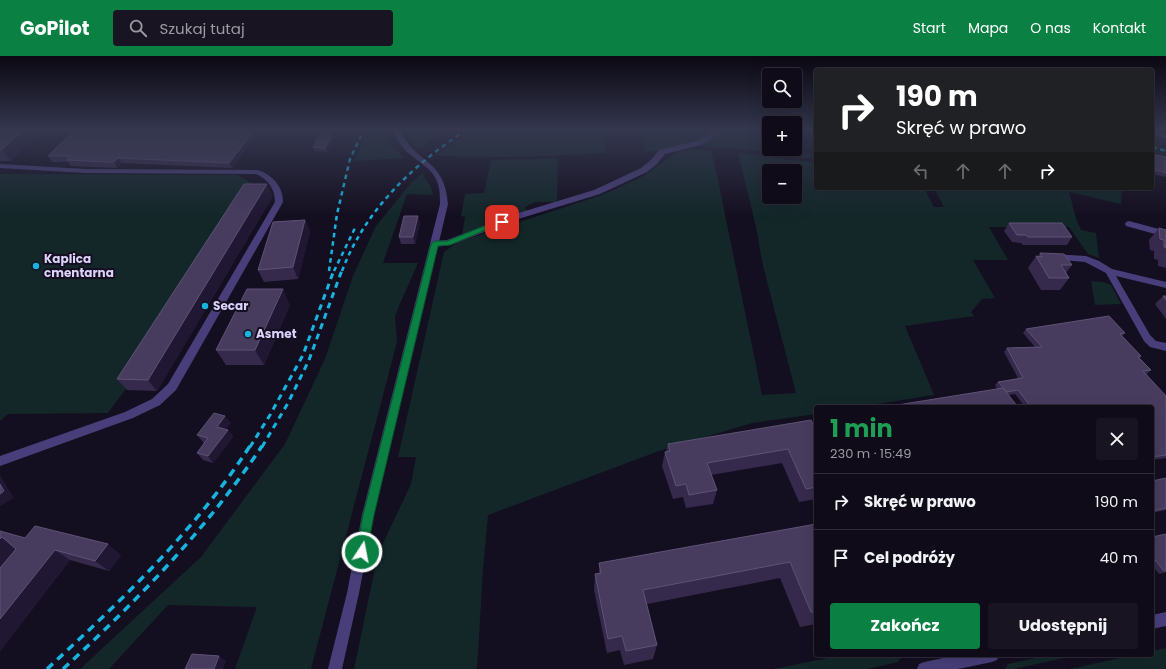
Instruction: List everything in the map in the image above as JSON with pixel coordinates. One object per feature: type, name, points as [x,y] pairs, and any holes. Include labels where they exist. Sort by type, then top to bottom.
[{"type":"street","points":[[335,669],[353,593],[368,515],[444,204],[442,182],[432,168],[420,159]]},
{"type":"street","points":[[435,244],[448,243],[515,217],[597,192],[634,176],[644,170],[657,159]]},
{"type":"street","points":[[0,166],[86,171],[257,172],[268,177],[278,192],[280,198],[172,387],[162,398],[149,406],[129,414],[0,461]]},
{"type":"street","points":[[1129,224],[1166,234]]},
{"type":"street","points":[[1043,257],[1080,258],[1096,263],[1109,271],[1166,285]]},
{"type":"street","points":[[1109,271],[1148,338],[1153,344],[1166,347]]},
{"type":"street","points":[[1154,622],[1166,619]]},
{"type":"street","points":[[924,669],[982,657]]},
{"type":"green space","points":[[355,159],[394,159],[354,161]]},
{"type":"green space","points":[[558,159],[557,202],[535,202],[525,207],[527,211],[462,235],[465,217],[461,216],[465,194],[484,193],[491,160]]},
{"type":"green space","points":[[668,159],[714,159],[762,395],[796,393],[763,266],[756,227],[739,159],[780,159],[814,162],[814,190],[925,190],[934,207],[944,207],[935,190],[1122,190],[1121,204],[1069,192],[1081,230],[1096,233],[1099,258],[1088,254],[1069,227],[989,227],[1008,260],[973,260],[995,298],[982,299],[971,312],[974,316],[905,326],[934,395],[871,405],[814,405],[814,414],[752,423],[659,451],[488,515],[477,669],[354,669],[378,554],[411,484],[416,457],[398,457],[444,252],[458,242],[602,195],[642,177]]},
{"type":"green space","points":[[422,173],[431,187],[433,195],[407,194],[383,263],[418,263],[395,317],[397,342],[311,669],[235,669],[257,607],[168,605],[109,669],[80,669],[201,557],[285,444],[325,359],[353,276],[376,226],[411,183]]},
{"type":"green space","points":[[0,174],[237,175],[256,185],[125,390],[108,413],[8,414],[0,421]]},
{"type":"green space","points":[[1091,281],[1104,282],[1111,285],[1121,304],[1095,305]]},
{"type":"green space","points":[[1166,648],[1166,669],[1070,669],[1124,657],[1154,657],[1154,651]]},
{"type":"green space","points":[[833,657],[902,657],[898,662],[867,669],[774,669]]},
{"type":"green space","points":[[1040,657],[1069,657],[1014,669],[1005,669],[1008,664]]},
{"type":"building","points":[[68,159],[117,159],[114,162],[67,160]]},
{"type":"building","points":[[131,159],[232,159],[229,163]]},
{"type":"building","points":[[1154,159],[1166,159],[1166,173],[1154,170]]},
{"type":"building","points":[[244,184],[267,184],[148,380],[117,379]]},
{"type":"building","points":[[404,216],[418,216],[413,237],[399,237]]},
{"type":"building","points":[[305,220],[293,267],[258,270],[273,222]]},
{"type":"building","points":[[1009,223],[1062,223],[1072,237],[1028,237],[1026,235],[1017,235]]},
{"type":"building","points":[[1159,228],[1166,230],[1166,248],[1164,247],[1164,240],[1160,239]]},
{"type":"building","points":[[1040,253],[1064,254],[1072,265],[1061,265],[1069,278],[1049,278],[1036,256],[1042,257]]},
{"type":"building","points":[[247,289],[283,289],[255,350],[216,350]]},
{"type":"building","points":[[1109,316],[1125,333],[1120,334],[1141,356],[1138,357],[1151,370],[1143,371],[1166,396],[1166,455],[1154,457],[1154,405],[1029,405],[1018,390],[1007,392],[998,382],[1023,378],[1007,348],[1042,347],[1026,329]]},
{"type":"building","points":[[1003,388],[1016,405],[897,405]]},
{"type":"building","points":[[214,413],[225,416],[217,427],[228,430],[208,456],[197,453],[208,438],[197,435]]},
{"type":"building","points":[[811,420],[814,425],[814,487],[806,489],[788,449],[707,463],[717,490],[689,495],[686,484],[676,486],[665,452],[670,451],[668,444]]},
{"type":"building","points":[[1166,478],[1166,508],[1154,511],[1154,481]]},
{"type":"building","points":[[0,484],[4,491],[0,494]]},
{"type":"building","points":[[814,524],[814,612],[811,612],[790,562],[643,590],[657,645],[626,651],[622,636],[608,639],[595,574],[601,573],[599,563]]},
{"type":"building","points":[[35,526],[108,544],[95,561],[55,550],[0,619],[0,568],[16,549],[2,537],[0,539],[0,531],[25,538]]},
{"type":"building","points":[[1166,534],[1166,570],[1164,571],[1154,558],[1154,537]]},
{"type":"building","points":[[192,654],[219,656],[214,669],[185,669]]},
{"type":"railway","points":[[329,271],[337,214],[350,159]]},
{"type":"railway","points":[[342,271],[352,249],[377,209],[393,191],[427,159]]},
{"type":"railway","points":[[334,271],[356,226]]},
{"type":"railway","points":[[250,447],[270,415],[303,355],[334,270]]},
{"type":"railway","points":[[262,447],[288,403],[309,360],[342,270]]},
{"type":"railway","points":[[47,669],[156,564],[229,477],[250,446]]},
{"type":"railway","points":[[63,669],[144,591],[194,536],[218,507],[262,446]]},
{"type":"place","name":"Kaplica cmentarna","points":[[36,266]]},
{"type":"place","name":"Secar","points":[[205,306]]},
{"type":"place","name":"Asmet","points":[[248,334]]},
{"type":"route","points":[[362,552],[368,515],[435,244],[448,243],[502,222]]}]
